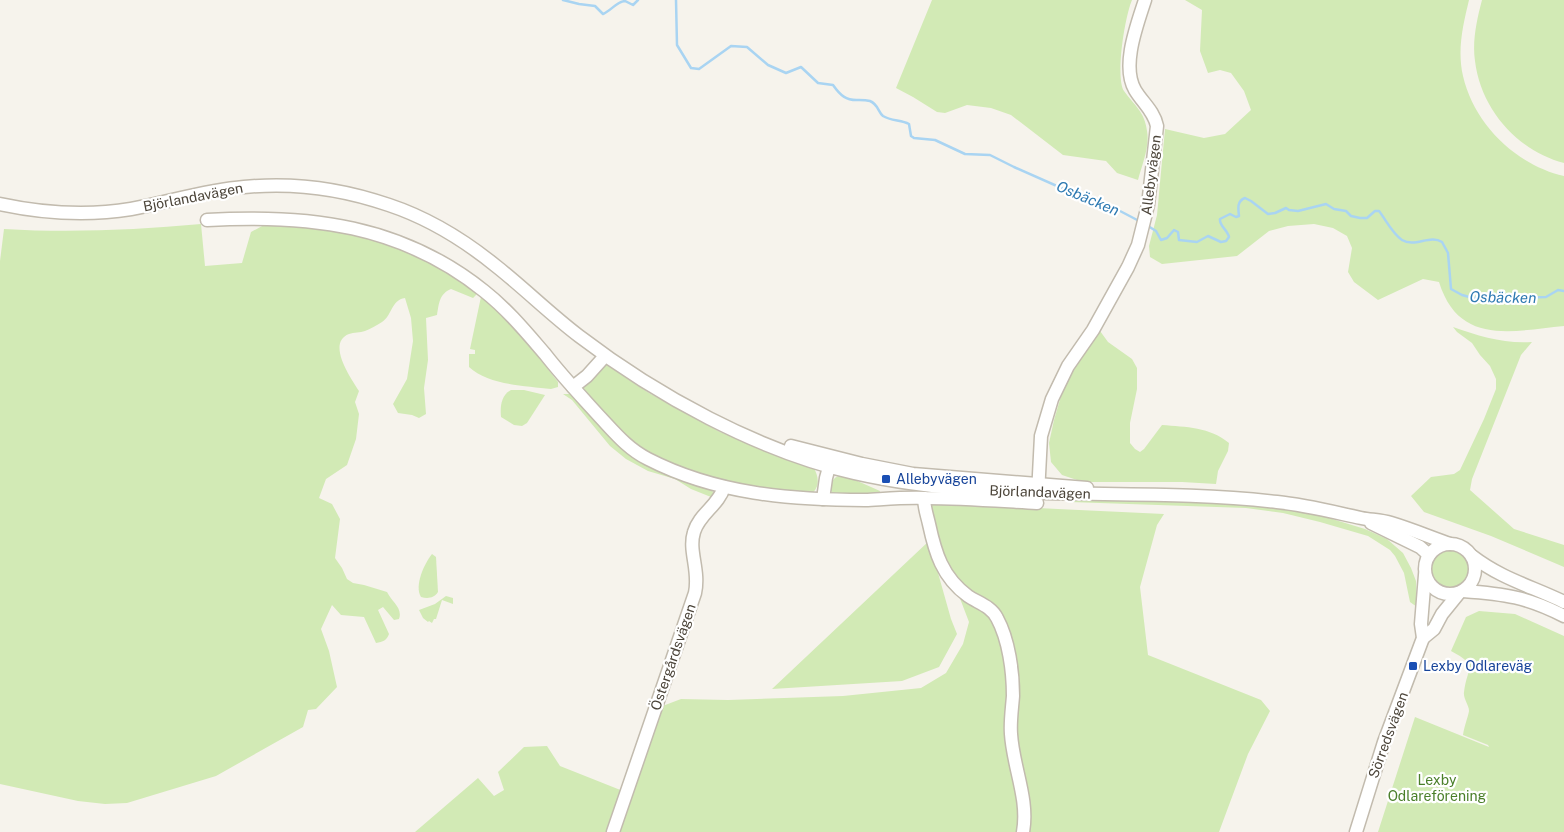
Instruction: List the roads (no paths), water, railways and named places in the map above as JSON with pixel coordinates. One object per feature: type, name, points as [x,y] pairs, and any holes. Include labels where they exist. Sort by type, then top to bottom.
[{"type":"street","name":"Allebyvägen","points":[[1038,493],[1041,436],[1052,399],[1068,366],[1093,330],[1136,252],[1146,218],[1156,126],[1153,114],[1134,88],[1129,70],[1131,52],[1146,0]]},
{"type":"street","name":"Björlandavägen","points":[[0,204],[61,213],[105,212],[214,191],[277,185],[320,188],[350,193],[408,212],[434,224],[466,243],[494,264],[574,333],[605,356],[662,392],[740,432],[798,456],[830,462],[862,464],[913,474],[1038,493],[1139,494],[1273,502],[1322,509],[1386,522],[1450,544]]},
{"type":"street","name":"Björlandavägen","points":[[208,220],[278,218],[320,222],[379,235],[424,252],[460,274],[497,302],[514,318],[572,387],[617,436],[639,454],[680,473],[724,487],[776,496],[823,499],[924,498],[984,501],[1038,493]]},
{"type":"street","points":[[572,387],[587,376],[605,356]]},
{"type":"street","points":[[823,499],[830,462]]},
{"type":"street","name":"Östergårdsvägen","points":[[613,832],[695,593],[697,576],[692,550],[694,531],[700,518],[721,495],[724,487]]},
{"type":"street","points":[[924,498],[934,546],[943,568],[962,592],[984,604],[994,613],[1000,625],[1012,682],[1011,736],[1026,818],[1023,832]]},
{"type":"street","name":"Björlandavägen","points":[[1360,518],[1420,547],[1429,555]]},
{"type":"street","points":[[1564,602],[1504,577],[1486,567],[1464,548],[1450,544],[1436,548],[1429,555],[1425,565],[1425,575],[1432,587],[1440,592],[1450,594],[1461,592],[1510,595],[1530,600],[1564,616]]},
{"type":"street","points":[[1461,592],[1472,583],[1474,578],[1475,566],[1472,556]]},
{"type":"street","name":"Sörredsvägen","points":[[1356,832],[1384,742],[1423,638],[1421,624],[1425,575]]},
{"type":"street","name":"Sörredsvägen","points":[[1423,638],[1434,629],[1442,614],[1461,592]]},
{"type":"waterway","name":"Osbäcken","points":[[563,0],[595,6],[603,14],[616,4],[625,1],[633,5],[638,0]]},
{"type":"waterway","name":"Osbäcken","points":[[676,0],[677,45],[691,68],[699,69],[731,46],[747,47],[768,65],[786,73],[801,67],[818,83],[833,85],[847,98],[873,102],[883,116],[909,124],[911,136],[914,138],[935,140],[965,154],[990,155],[1084,198],[1101,201],[1141,222]]},
{"type":"waterway","name":"Osbäcken","points":[[1148,226],[1156,231],[1161,240],[1167,238],[1174,230],[1178,232],[1179,240],[1197,242],[1208,236],[1221,242],[1226,241],[1229,237],[1220,219],[1230,214],[1236,217],[1239,216],[1239,203],[1245,198],[1268,214],[1286,208],[1298,211],[1326,204],[1334,209],[1346,211],[1351,216],[1360,218],[1367,218],[1375,211],[1379,211],[1392,230],[1402,240],[1412,243],[1433,239],[1442,242],[1448,253],[1451,289],[1462,295],[1473,298],[1503,294],[1518,298],[1546,297],[1558,290],[1564,291]]},
{"type":"place","name":"Allebyvägen","points":[[886,479]]},
{"type":"place","name":"Lexby Odlareväg","points":[[1413,666]]},
{"type":"park label","name":"Lexby Odlareförening","points":[[1437,788]]}]
